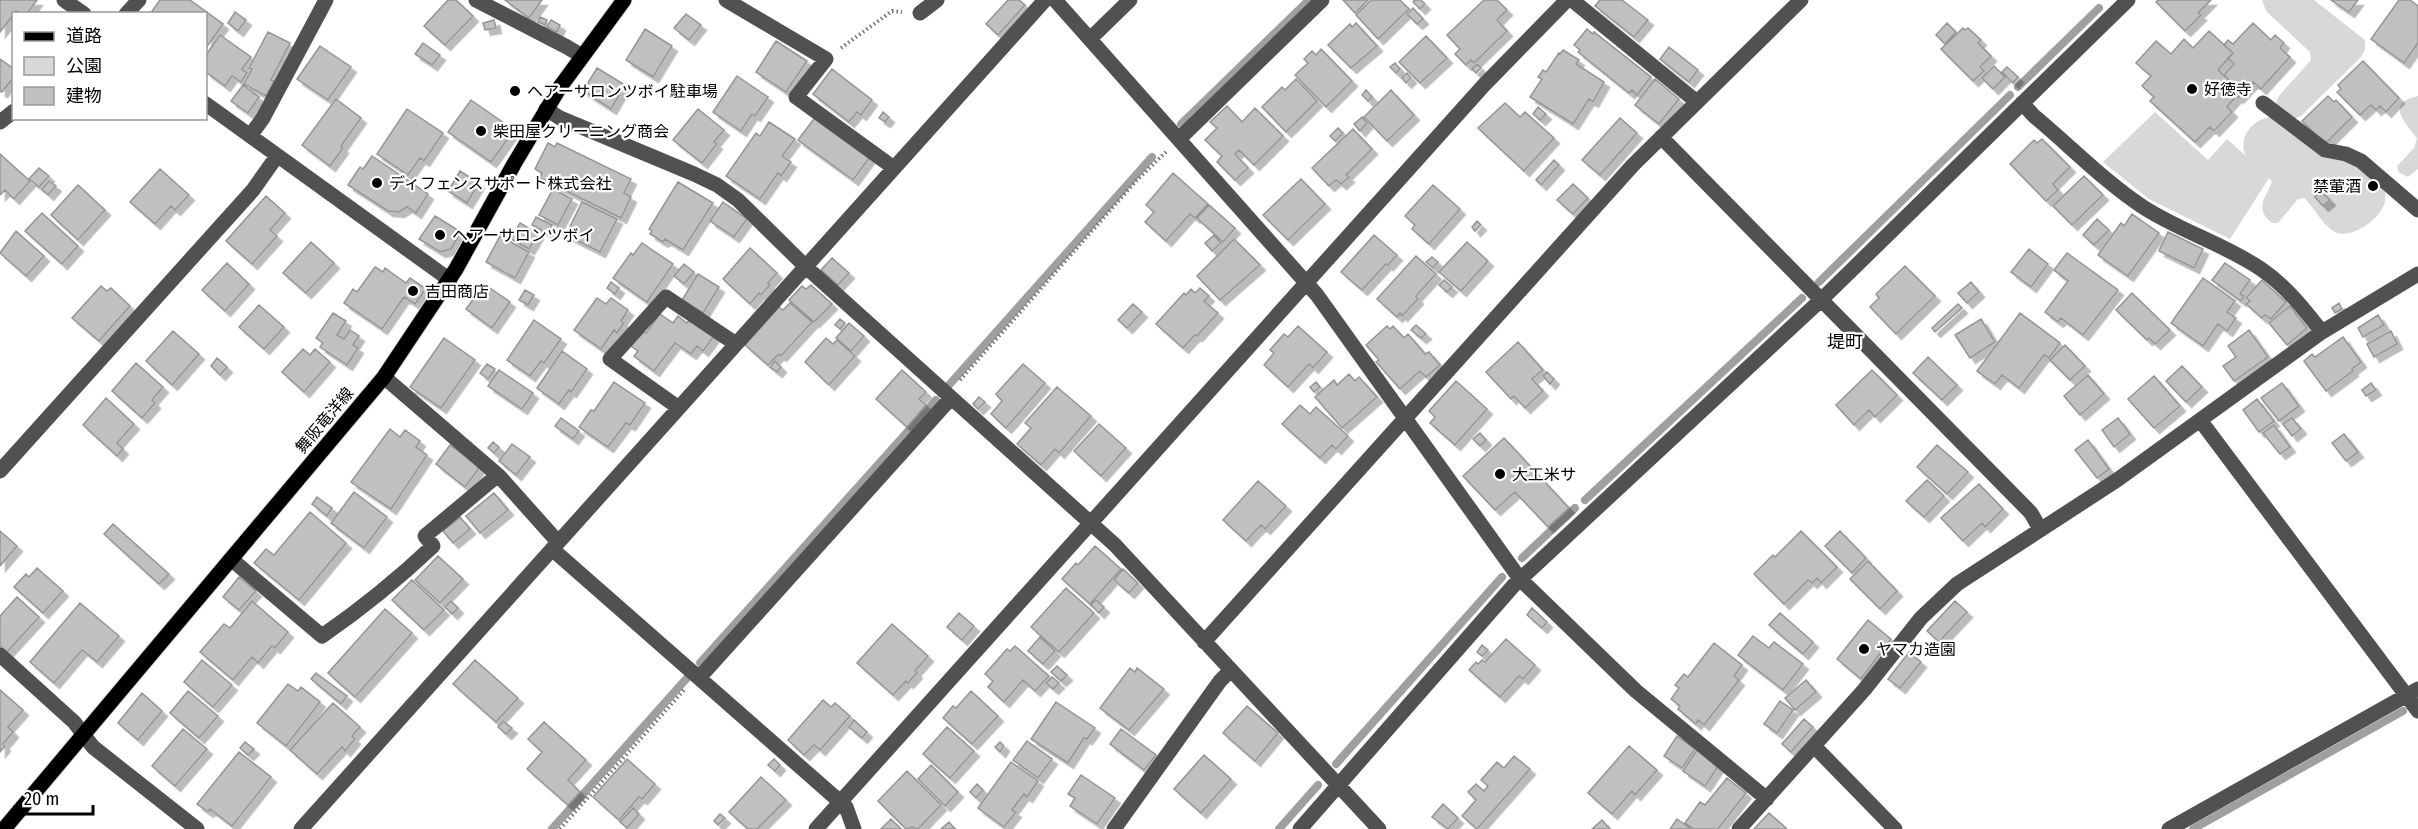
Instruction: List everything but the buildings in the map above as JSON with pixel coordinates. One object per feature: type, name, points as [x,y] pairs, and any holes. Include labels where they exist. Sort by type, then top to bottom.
[{"type":"main road","name":"舞阪竜洋線","points":[[4,829],[384,376],[450,280],[546,110],[582,56],[624,0]]},
{"type":"street","points":[[64,0],[81,12]]},
{"type":"street","points":[[128,12],[139,0]]},
{"type":"street","points":[[250,136],[263,118],[326,0]]},
{"type":"street","points":[[476,0],[582,56]]},
{"type":"street","points":[[726,0],[826,59],[796,97],[894,168]]},
{"type":"street","points":[[920,13],[937,0]]},
{"type":"street","points":[[301,829],[1045,0]]},
{"type":"street","points":[[1055,0],[1317,295],[1520,579],[1636,691],[1767,799]]},
{"type":"street","points":[[1090,39],[1130,0]]},
{"type":"street","points":[[1179,139],[1322,0]]},
{"type":"street","points":[[816,829],[1484,85],[1567,0]]},
{"type":"street","points":[[1572,0],[1697,102]]},
{"type":"street","points":[[1204,642],[1606,194],[1801,0]]},
{"type":"street","points":[[2105,0],[2116,12]]},
{"type":"street","points":[[1300,829],[1520,579],[1822,299],[2128,0]]},
{"type":"street","points":[[2263,103],[2325,150],[2346,154],[2361,161],[2418,210]]},
{"type":"street","points":[[2022,104],[2144,207],[2222,246],[2268,274],[2298,301],[2322,332]]},
{"type":"street","points":[[207,105],[450,280]]},
{"type":"street","points":[[546,110],[717,185],[757,217],[806,267],[1116,545],[1380,829]]},
{"type":"street","points":[[0,122],[12,113]]},
{"type":"street","points":[[1661,137],[2031,513],[2040,529]]},
{"type":"street","points":[[0,471],[253,190],[277,156]]},
{"type":"street","points":[[1739,829],[1864,690],[1938,600],[1977,569],[2116,480],[2322,332],[2418,274]]},
{"type":"street","points":[[679,408],[610,359],[666,297],[736,344]]},
{"type":"street","points":[[384,376],[498,475],[555,546],[698,677],[846,807],[854,829]]},
{"type":"street","points":[[698,677],[949,396]]},
{"type":"street","points":[[2200,420],[2412,692],[2418,711]]},
{"type":"street","points":[[231,559],[322,636],[374,600],[433,546],[425,536],[498,475]]},
{"type":"street","points":[[0,655],[74,722],[93,747],[197,829]]},
{"type":"street","points":[[1114,829],[1220,681],[1231,670]]},
{"type":"street","points":[[2169,829],[2412,692]]},
{"type":"street","points":[[1814,746],[1895,829]]},
{"type":"path","points":[[826,59],[892,11],[920,13]]},
{"type":"path","points":[[949,396],[1137,180],[1179,139]]},
{"type":"path","points":[[560,829],[698,677]]},
{"type":"green space","points":[[2262,0],[2314,0],[2365,40],[2365,50],[2360,58],[2301,116],[2294,119],[2276,104],[2278,97],[2311,60],[2310,52],[2266,11]]},
{"type":"green space","points":[[2418,96],[2418,169],[2408,177],[2398,172],[2397,166],[2414,148],[2417,138],[2404,120],[2400,109],[2408,99]]},
{"type":"green space","points":[[2155,112],[2208,160],[2227,139],[2246,156],[2244,142],[2248,130],[2259,121],[2272,117],[2330,149],[2375,179],[2385,194],[2384,203],[2380,212],[2363,227],[2343,234],[2335,232],[2326,225],[2304,198],[2298,199],[2278,223],[2272,223],[2263,213],[2262,208],[2272,182],[2269,178],[2230,239],[2149,199],[2103,162]]},
{"type":"waterway","points":[[1181,124],[1309,0]]},
{"type":"waterway","points":[[2018,87],[2099,8]]},
{"type":"waterway","points":[[1819,282],[2010,95]]},
{"type":"waterway","points":[[949,385],[1152,157]]},
{"type":"waterway","points":[[1585,500],[1802,298]]},
{"type":"waterway","points":[[700,663],[936,400]]},
{"type":"waterway","points":[[1522,558],[1575,508]]},
{"type":"waterway","points":[[1336,764],[1502,577]]},
{"type":"waterway","points":[[552,829],[687,678]]},
{"type":"waterway","points":[[2193,829],[2403,711]]},
{"type":"waterway","points":[[1279,829],[1318,785]]},
{"type":"place","name":"好徳寺","points":[[2192,89]]},
{"type":"place","name":"ヘアーサロンツボイ駐車場","points":[[515,91]]},
{"type":"place","name":"柴田屋クリーニング商会","points":[[481,131]]},
{"type":"place","name":"ディフェンスサポート株式会社","points":[[377,183]]},
{"type":"place","name":"禁葷酒","points":[[2373,186]]},
{"type":"place","name":"ヘアーサロンツボイ","points":[[440,235]]},
{"type":"place","name":"吉田商店","points":[[413,291]]},
{"type":"place","name":"大工米サ","points":[[1500,474]]},
{"type":"place","name":"ヤマカ造園","points":[[1864,649]]},
{"type":"district","name":"堤町","points":[[1845,342]]}]
